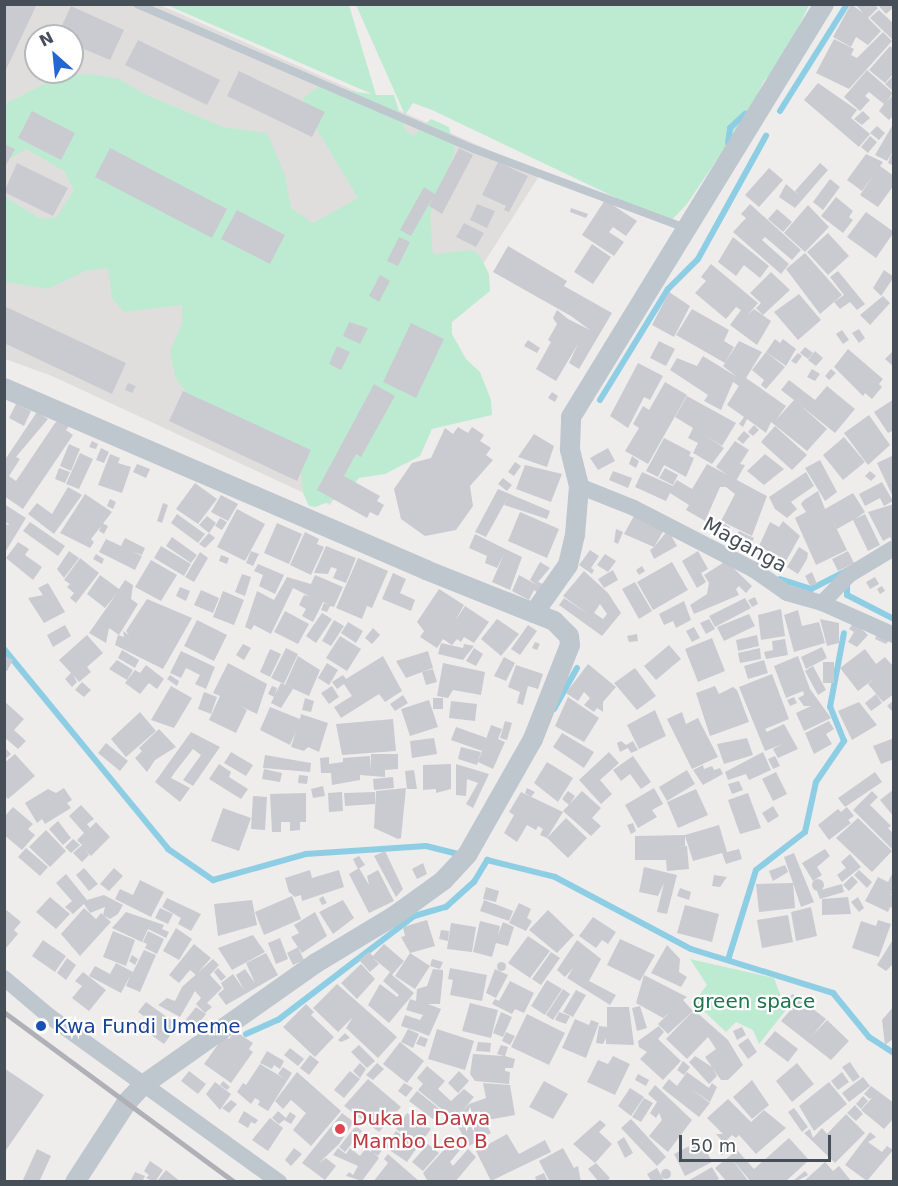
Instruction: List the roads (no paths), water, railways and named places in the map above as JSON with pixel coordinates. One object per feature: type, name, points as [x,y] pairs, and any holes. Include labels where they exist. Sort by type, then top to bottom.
[{"type":"street","points":[[534,613],[568,565],[579,486],[570,449],[571,417],[824,4]]},
{"type":"street","points":[[4,388],[534,613],[564,629],[570,645],[568,657],[533,739],[467,855],[444,880],[394,916],[297,976],[143,1085],[126,1102],[75,1182]]},
{"type":"street","name":"Maganga","points":[[579,486],[634,508],[754,570],[787,593],[822,603],[894,635]]},
{"type":"street","points":[[822,603],[849,575],[894,548]]},
{"type":"street","points":[[4,978],[143,1085],[279,1182]]},
{"type":"lane","points":[[137,4],[474,149],[688,229]]},
{"type":"waterway","points":[[780,111],[847,4]]},
{"type":"waterway","points":[[728,143],[730,128],[745,114]]},
{"type":"waterway","points":[[600,400],[668,289],[698,259],[766,136]]},
{"type":"waterway","points":[[780,579],[811,589],[846,571]]},
{"type":"waterway","points":[[847,583],[847,595],[894,619]]},
{"type":"waterway","points":[[728,960],[756,870],[805,832],[816,782],[844,741],[830,707],[844,633]]},
{"type":"waterway","points":[[4,649],[168,849],[213,880],[306,854],[426,846],[457,854]]},
{"type":"waterway","points":[[554,709],[577,668]]},
{"type":"waterway","points":[[246,1034],[278,1020],[414,916],[446,907],[474,882],[487,860],[555,877],[691,949],[833,993],[869,1037],[894,1053]]},
{"type":"railway","points":[[4,1012],[235,1182]]},
{"type":"place","name":"Kwa Fundi Umeme","points":[[41,1026]]},
{"type":"place","name":"Duka la Dawa Mambo Leo B","points":[[340,1129]]},
{"type":"park label","name":"green space","points":[[754,1001]]}]
